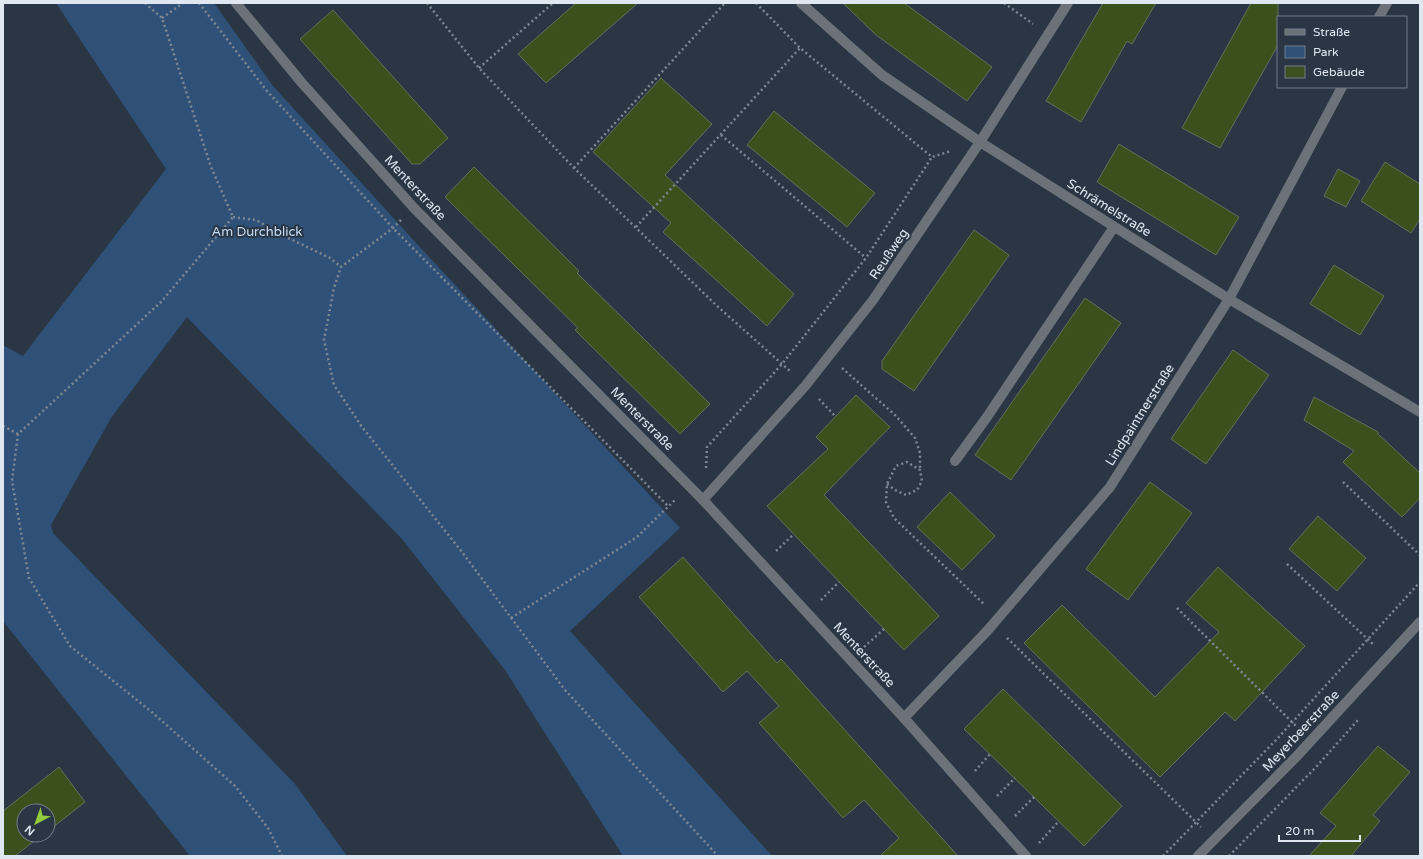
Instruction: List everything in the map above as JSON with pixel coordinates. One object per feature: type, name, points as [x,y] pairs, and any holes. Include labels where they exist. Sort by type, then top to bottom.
[{"type":"street","name":"Menterstraße","points":[[236,3],[302,84],[414,208],[690,486],[904,718],[1026,856]]},
{"type":"street","name":"Schrämelstraße","points":[[801,3],[882,75],[980,142],[1229,299],[1420,412]]},
{"type":"street","name":"Reußweg","points":[[703,500],[806,385],[873,300],[980,142],[1068,3]]},
{"type":"street","points":[[1380,16],[1386,3]]},
{"type":"street","name":"Lindpaintnerstraße","points":[[904,718],[996,621],[1110,488],[1229,299],[1341,88]]},
{"type":"street","points":[[955,461],[987,417],[1114,227]]},
{"type":"street","name":"Meyerbeerstraße","points":[[1198,856],[1311,741],[1420,622]]},
{"type":"path","points":[[145,3],[162,18],[211,166],[233,217]]},
{"type":"path","points":[[162,18],[183,3]]},
{"type":"path","points":[[199,3],[266,91],[393,228],[668,506]]},
{"type":"path","points":[[427,3],[479,68],[574,168],[716,305],[806,385],[836,417]]},
{"type":"path","points":[[479,68],[553,3]]},
{"type":"path","points":[[574,168],[725,3]]},
{"type":"path","points":[[756,3],[800,48],[932,157]]},
{"type":"path","points":[[1004,3],[1048,34]]},
{"type":"path","points":[[636,227],[800,48]]},
{"type":"path","points":[[721,135],[866,258]]},
{"type":"path","points":[[703,500],[707,447],[782,364],[866,258],[932,157],[980,142]]},
{"type":"path","points":[[414,208],[393,228],[341,267],[334,288],[324,340],[334,385],[362,427],[462,552],[565,690],[718,856]]},
{"type":"path","points":[[233,217],[256,220],[282,235],[330,258],[341,267]]},
{"type":"path","points":[[233,217],[161,302],[18,434],[12,481],[29,578],[70,646],[153,713],[234,786],[268,828],[282,856]]},
{"type":"path","points":[[829,356],[896,416],[915,438],[920,453],[920,470],[922,481],[916,490],[906,495],[886,484]]},
{"type":"path","points":[[3,426],[18,434]]},
{"type":"path","points":[[920,470],[908,462],[896,466],[886,484],[886,502],[894,518],[1214,840]]},
{"type":"path","points":[[1343,482],[1420,555]]},
{"type":"path","points":[[511,618],[637,537],[690,486]]},
{"type":"path","points":[[763,564],[794,534]]},
{"type":"path","points":[[1287,564],[1388,658]]},
{"type":"path","points":[[807,613],[839,582]]},
{"type":"path","points":[[1163,856],[1292,722],[1420,582]]},
{"type":"path","points":[[1177,608],[1311,741]]},
{"type":"path","points":[[851,660],[884,629]]},
{"type":"path","points":[[984,809],[1015,778]]},
{"type":"path","points":[[1002,829],[1034,797]]},
{"type":"path","points":[[1037,844],[1059,821]]},
{"type":"green space","name":"Am Durchblick","points":[[56,3],[214,3],[273,86],[680,528],[570,631],[772,856],[623,856],[505,670],[402,539],[187,317],[111,418],[51,525],[53,533],[295,784],[347,856],[190,856],[3,621],[3,345],[23,356],[166,169]]},
{"type":"building","points":[[576,3],[638,3],[546,83],[518,54]]},
{"type":"building","points":[[843,3],[904,3],[992,67],[967,101],[876,35]]},
{"type":"building","points":[[1103,3],[1156,3],[1132,44],[1127,41],[1081,122],[1046,101]]},
{"type":"building","points":[[1251,3],[1278,3],[1277,47],[1220,148],[1182,128]]},
{"type":"building","points":[[333,10],[448,138],[420,164],[412,164],[300,39]]},
{"type":"building","points":[[661,78],[712,124],[665,175],[794,294],[767,326],[663,232],[671,223],[593,152]]},
{"type":"building","points":[[774,111],[875,193],[847,227],[747,145]]},
{"type":"building","points":[[1119,144],[1239,217],[1216,255],[1097,182]]},
{"type":"building","points":[[1385,162],[1420,184],[1420,219],[1411,233],[1361,201]]},
{"type":"building","points":[[474,167],[579,271],[577,273],[710,404],[680,434],[575,330],[578,328],[445,197]]},
{"type":"building","points":[[1338,169],[1360,181],[1346,207],[1324,196]]},
{"type":"building","points":[[974,230],[1009,255],[914,391],[882,369],[882,361]]},
{"type":"building","points":[[1334,265],[1384,296],[1360,335],[1310,304]]},
{"type":"building","points":[[1085,298],[1121,323],[1011,480],[975,455]]},
{"type":"building","points":[[1233,350],[1269,375],[1206,464],[1171,439]]},
{"type":"building","points":[[856,395],[890,427],[824,495],[939,616],[904,650],[767,506],[828,449],[816,437]]},
{"type":"building","points":[[1314,397],[1378,432],[1378,434],[1420,473],[1420,498],[1402,517],[1343,462],[1354,451],[1304,420]]},
{"type":"building","points":[[1150,482],[1192,513],[1128,600],[1086,569]]},
{"type":"building","points":[[950,492],[995,536],[962,570],[917,527]]},
{"type":"building","points":[[1318,516],[1366,558],[1337,591],[1289,549]]},
{"type":"building","points":[[683,557],[777,663],[781,659],[958,856],[880,856],[899,838],[864,800],[843,818],[759,723],[779,706],[747,671],[723,692],[639,597]]},
{"type":"building","points":[[1218,567],[1305,646],[1235,721],[1225,712],[1160,777],[1024,643],[1062,605],[1155,697],[1219,632],[1186,603]]},
{"type":"building","points":[[1003,689],[1122,806],[1084,846],[964,729]]},
{"type":"building","points":[[1378,746],[1410,772],[1373,815],[1380,821],[1351,856],[1309,856],[1336,826],[1320,813]]},
{"type":"building","points":[[59,767],[85,802],[56,825],[56,803],[16,803],[16,843],[32,843],[15,856],[3,856],[3,811]]}]
